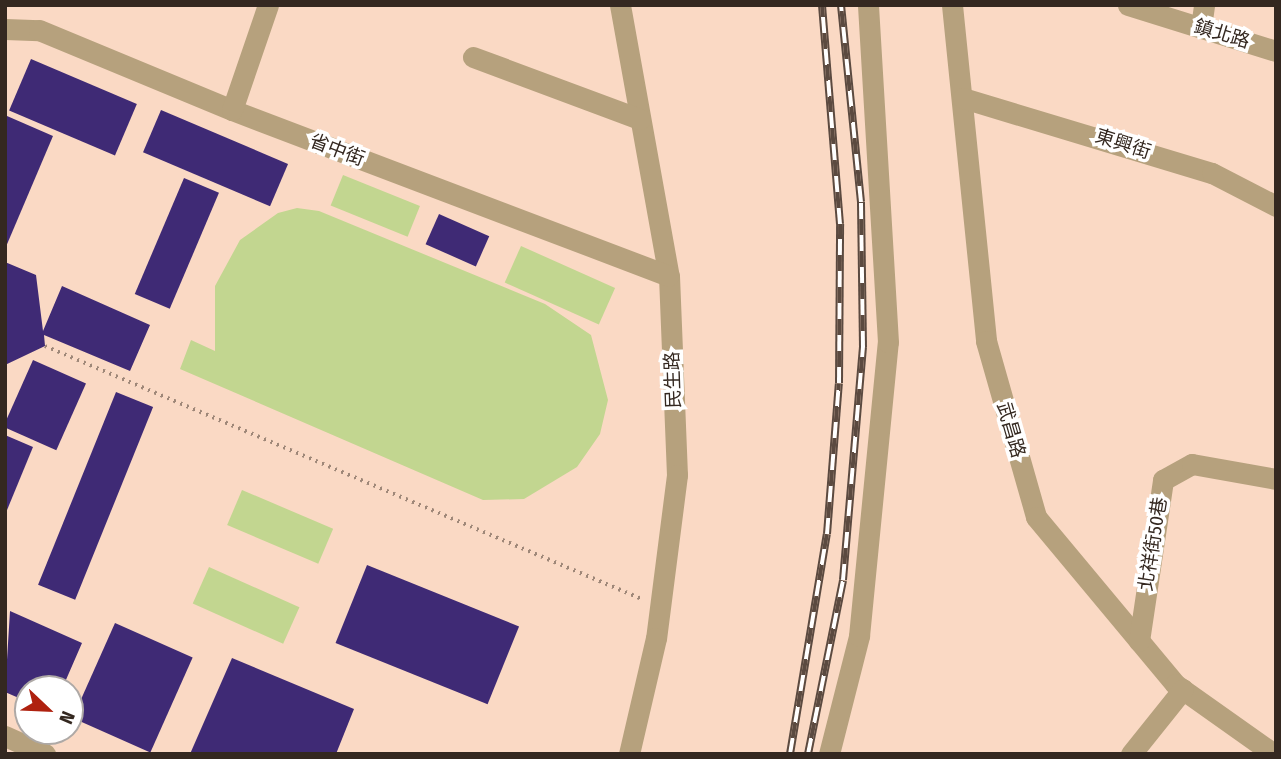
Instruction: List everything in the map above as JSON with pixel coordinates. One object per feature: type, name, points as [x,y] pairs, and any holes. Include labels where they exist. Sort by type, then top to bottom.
[{"type":"street","points":[[232,110],[268,5]]},
{"type":"street","name":"民生路","points":[[620,5],[669,275],[677,475],[660,606],[629,754]]},
{"type":"street","points":[[830,754],[859,636],[888,342],[868,5]]},
{"type":"street","name":"武昌路","points":[[952,5],[986,341],[1036,517],[1139,641],[1183,689],[1275,754]]},
{"type":"street","name":"鎮北路","points":[[1128,5],[1276,51]]},
{"type":"street","points":[[1201,27],[1203,5]]},
{"type":"street","name":"省中街","points":[[5,29],[39,30],[232,110],[669,275]]},
{"type":"street","points":[[472,57],[640,119]]},
{"type":"street","name":"東興街","points":[[963,98],[1212,173],[1276,206]]},
{"type":"street","name":"北祥街50巷","points":[[1139,641],[1163,480],[1192,464],[1276,479]]},
{"type":"street","points":[[1131,754],[1183,689]]},
{"type":"street","points":[[5,736],[46,754]]},
{"type":"path","points":[[45,346],[660,606]]},
{"type":"green space","points":[[343,175],[420,206],[408,237],[331,206]]},
{"type":"green space","points":[[297,208],[319,211],[545,304],[591,335],[608,400],[600,434],[577,467],[524,499],[483,500],[180,369],[191,340],[215,351],[215,286],[240,240],[278,213]]},
{"type":"green space","points":[[521,246],[615,288],[599,324],[505,283]]},
{"type":"green space","points":[[242,490],[333,529],[318,564],[227,525]]},
{"type":"green space","points":[[209,567],[299,607],[283,644],[193,604]]},
{"type":"building","points":[[31,59],[137,104],[115,155],[9,111]]},
{"type":"building","points":[[161,110],[288,164],[270,206],[143,152]]},
{"type":"building","points":[[7,116],[53,136],[5,249],[5,120]]},
{"type":"building","points":[[184,178],[219,193],[170,309],[135,294]]},
{"type":"building","points":[[439,214],[489,236],[476,267],[426,244]]},
{"type":"building","points":[[5,262],[36,275],[43,331],[62,286],[150,325],[130,371],[44,335],[45,346],[5,365]]},
{"type":"building","points":[[33,360],[86,384],[56,450],[5,427]]},
{"type":"building","points":[[116,392],[153,407],[75,600],[38,585]]},
{"type":"building","points":[[5,435],[33,447],[5,515]]},
{"type":"building","points":[[367,565],[519,626],[488,704],[336,643]]},
{"type":"building","points":[[10,611],[82,643],[68,675],[14,675],[14,696],[5,692]]},
{"type":"building","points":[[115,623],[193,658],[150,753],[84,723],[84,693]]},
{"type":"building","points":[[232,658],[354,709],[336,754],[190,754]]},
{"type":"railway","points":[[790,754],[827,534],[839,383],[840,224],[822,5]]},
{"type":"railway","points":[[808,754],[843,580],[863,347],[861,202],[841,5]]}]
